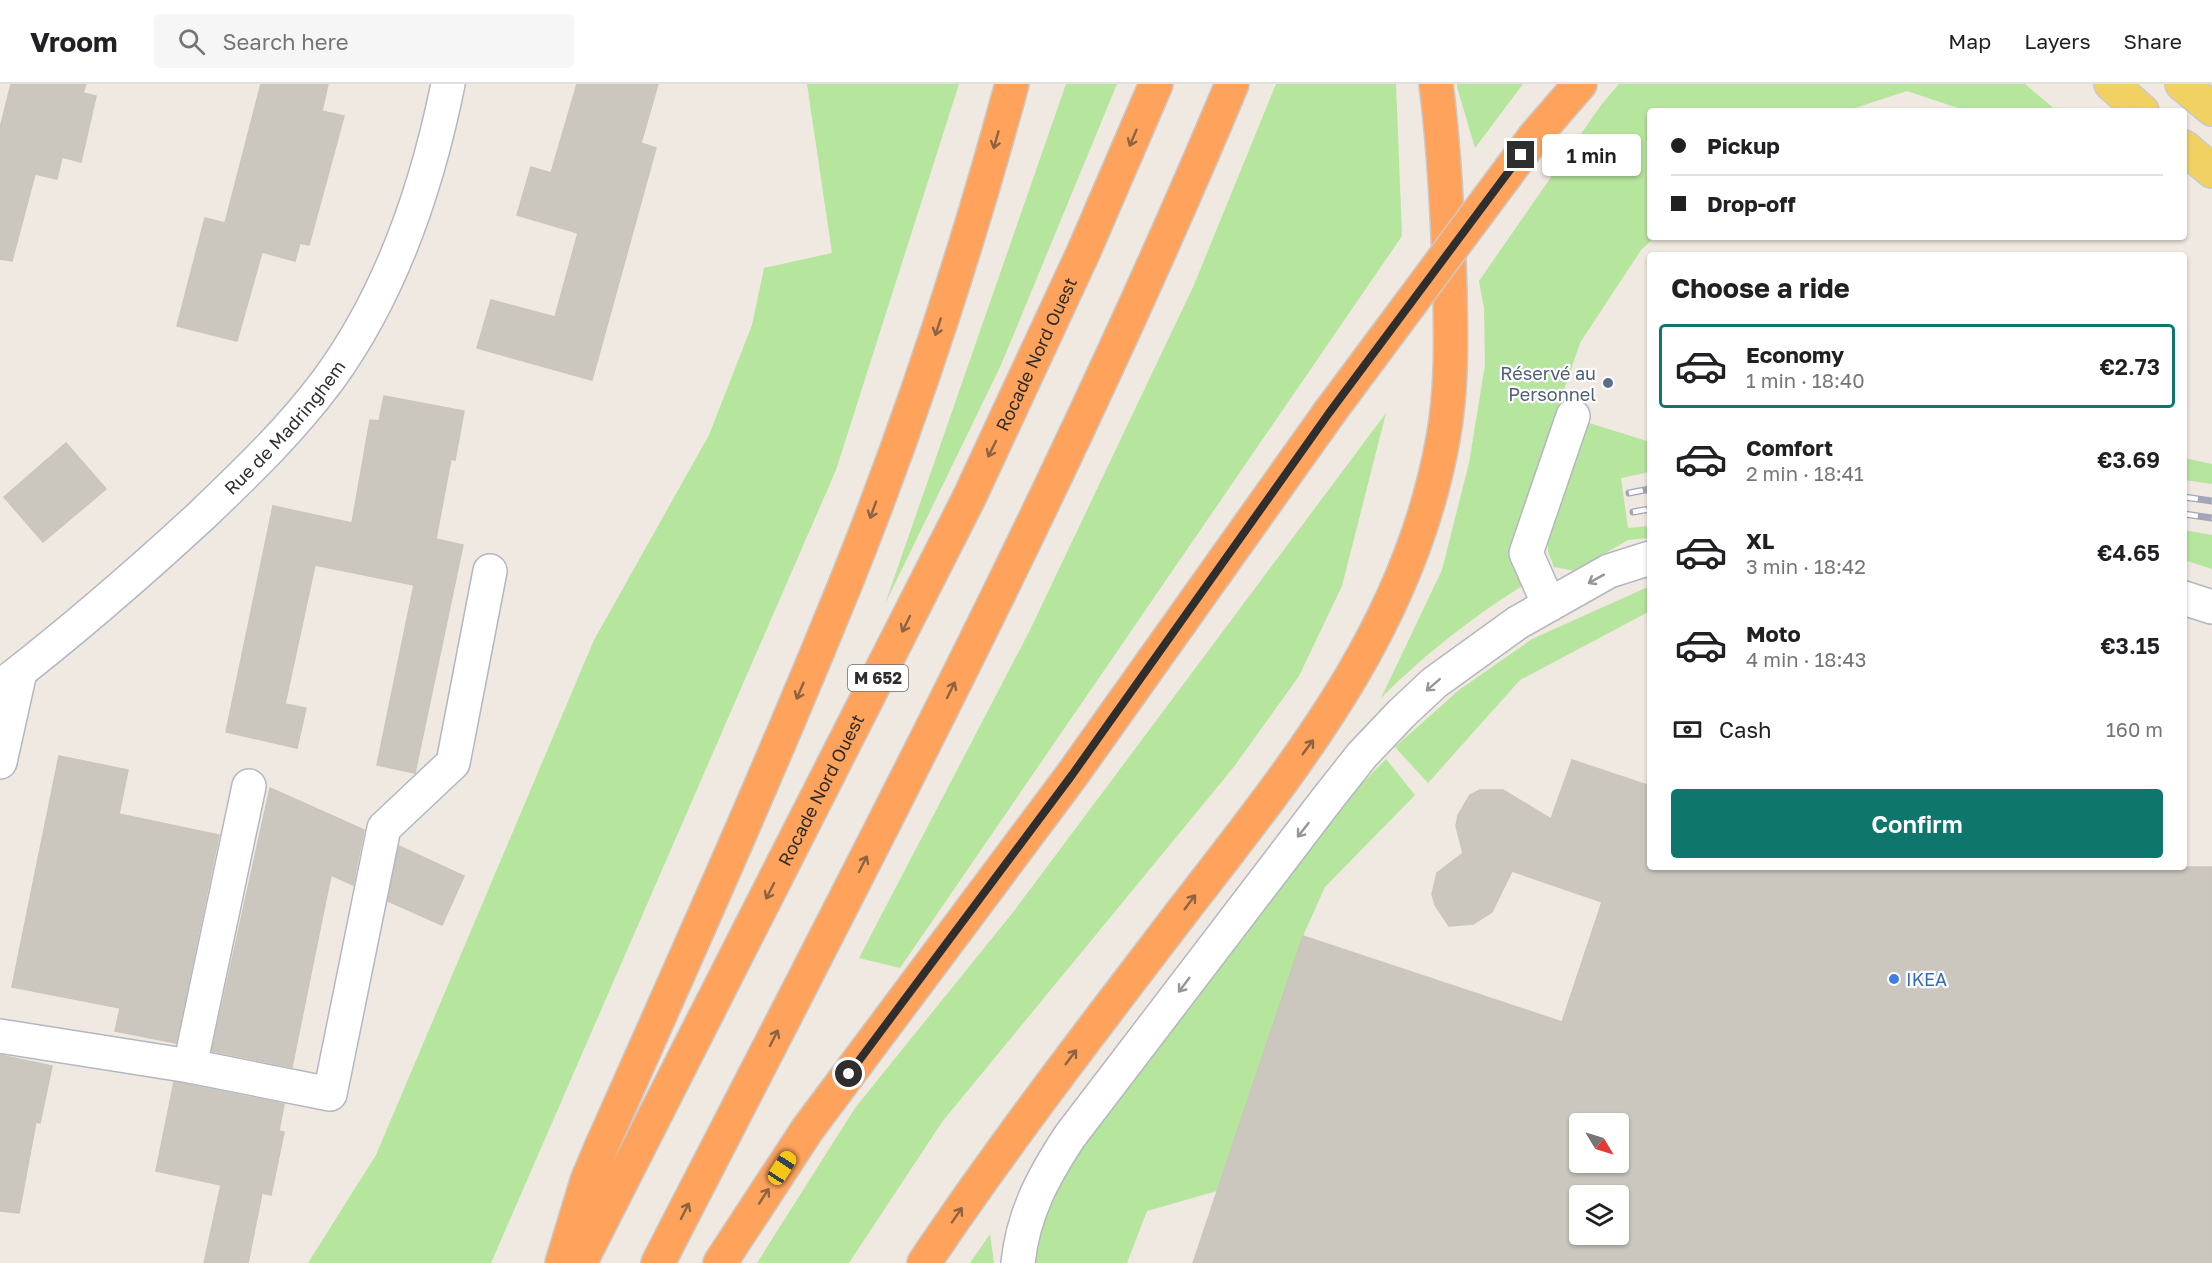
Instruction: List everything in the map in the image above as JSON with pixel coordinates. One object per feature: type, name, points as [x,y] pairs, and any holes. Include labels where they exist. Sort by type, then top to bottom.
[{"type":"highway","points":[[562,1263],[587,1181],[600,1149],[728,863],[850,572],[933,344],[1012,84]]},
{"type":"highway","name":"Rocade Nord Ouest","points":[[580,1263],[969,498],[1084,251],[1156,84]]},
{"type":"highway","points":[[658,1263],[894,805],[1060,469],[1150,274],[1232,84]]},
{"type":"highway","points":[[924,1263],[1035,1105],[1319,731],[1383,621],[1407,564],[1428,504],[1443,441],[1450,387],[1448,222],[1436,84]]},
{"type":"highway","points":[[720,1263],[807,1130],[1072,775],[1329,413],[1535,136],[1570,84]]},
{"type":"highway","points":[[1535,136],[1580,84]]},
{"type":"main road","points":[[2111,84],[2139,108]]},
{"type":"main road","points":[[2182,84],[2212,109]]},
{"type":"main road","points":[[2187,150],[2212,171]]},
{"type":"street","name":"Rue de Madringhem","points":[[10,679],[94,613],[249,470],[291,427],[329,379],[364,322],[399,252],[423,188],[448,84]]},
{"type":"street","points":[[1549,605],[1526,553],[1573,416]]},
{"type":"street","points":[[1018,1263],[1025,1219],[1036,1191],[1070,1136],[1355,764],[1434,683],[1477,649],[1609,572],[1647,559]]},
{"type":"street","points":[[0,1036],[190,1066],[330,1094],[384,828],[453,763],[490,571]]},
{"type":"street","points":[[2187,599],[2212,608]]},
{"type":"street","points":[[0,762],[10,679]]},
{"type":"street","points":[[190,1066],[249,786]]},
{"type":"green space","points":[[807,84],[959,84],[836,470],[491,1263],[308,1263],[376,1155],[594,640],[709,435],[752,325],[764,268],[832,253]]},
{"type":"green space","points":[[1066,84],[1117,84],[1001,365],[885,604]]},
{"type":"green space","points":[[1276,84],[1396,84],[1402,236],[900,968],[859,958],[1030,630],[1194,285]]},
{"type":"green space","points":[[1457,84],[1523,84],[1475,148],[1457,87]]},
{"type":"green space","points":[[1619,84],[2025,84],[2053,108],[1958,108],[1907,91],[1855,108],[1647,108],[1647,240],[1652,240],[1641,250],[1580,343],[1508,555],[1524,585],[1449,637],[1381,698],[1442,570],[1469,463],[1485,365],[1484,308],[1479,281],[1601,105]]},
{"type":"green space","points":[[1386,413],[1342,586],[1299,676],[1233,768],[942,1122],[849,1263],[757,1263],[855,1108],[1014,911]]},
{"type":"green space","points":[[1589,423],[1647,441],[1647,473],[1621,478],[1628,528],[1647,526],[1647,538],[1628,540],[1575,571],[1554,567],[1548,552],[1548,539]]},
{"type":"green space","points":[[2187,459],[2212,464],[2212,484],[2187,480]]},
{"type":"green space","points":[[2187,531],[2212,535],[2212,569],[2187,561]]},
{"type":"green space","points":[[1647,587],[1647,613],[1520,680],[1428,783],[1395,747],[1459,690],[1532,639]]},
{"type":"green space","points":[[1386,759],[1415,795],[1325,887],[1303,936],[1217,1191],[1147,1211],[1127,1263],[1032,1263],[1044,1207],[1083,1144],[1330,816]]},
{"type":"green space","points":[[990,1234],[994,1263],[970,1263]]},
{"type":"building","points":[[11,84],[86,84],[83,93],[96,96],[81,162],[62,157],[57,179],[35,174],[12,261],[0,259],[0,128]]},
{"type":"building","points":[[261,84],[328,84],[322,111],[344,116],[309,245],[300,243],[295,261],[262,252],[237,341],[177,326],[205,218],[225,223]]},
{"type":"building","points":[[577,84],[658,84],[641,143],[656,148],[592,380],[477,348],[491,300],[555,317],[578,233],[517,215],[531,167],[551,173]]},
{"type":"building","points":[[384,396],[464,411],[455,460],[451,459],[436,539],[463,545],[415,773],[377,765],[414,585],[315,565],[285,704],[306,708],[297,748],[226,732],[273,506],[352,523],[370,420],[379,421]]},
{"type":"building","points":[[66,443],[106,489],[43,542],[4,497]]},
{"type":"building","points":[[59,756],[128,770],[119,814],[219,835],[176,1043],[115,1031],[120,1008],[12,987]]},
{"type":"building","name":"IKEA","points":[[1572,760],[1647,785],[1647,870],[2187,870],[2187,867],[2212,867],[2212,1263],[1193,1263],[1303,936],[1562,1022],[1602,902],[1512,871],[1492,912],[1473,924],[1449,926],[1435,905],[1432,894],[1437,873],[1463,853],[1456,826],[1458,815],[1470,795],[1480,790],[1503,790],[1551,819]]},
{"type":"building","points":[[270,788],[364,830],[353,885],[331,875],[292,1067],[212,1051]]},
{"type":"building","points":[[399,846],[464,876],[442,925],[388,901]]},
{"type":"building","points":[[0,1055],[52,1066],[40,1123],[36,1122],[19,1213],[0,1211]]},
{"type":"building","points":[[174,1082],[284,1104],[279,1131],[284,1132],[271,1195],[262,1193],[248,1263],[204,1263],[221,1185],[156,1171]]},
{"type":"railway","points":[[1629,493],[1647,490]]},
{"type":"railway","points":[[2187,497],[2212,501]]},
{"type":"railway","points":[[1633,512],[1647,510]]},
{"type":"railway","points":[[2187,514],[2212,518]]},
{"type":"place","name":"Réservé au Personnel","points":[[1608,383]]},
{"type":"place","name":"IKEA","points":[[1894,979]]},
{"type":"route","points":[[849,1074],[1072,775],[1329,413],[1521,155]]}]
